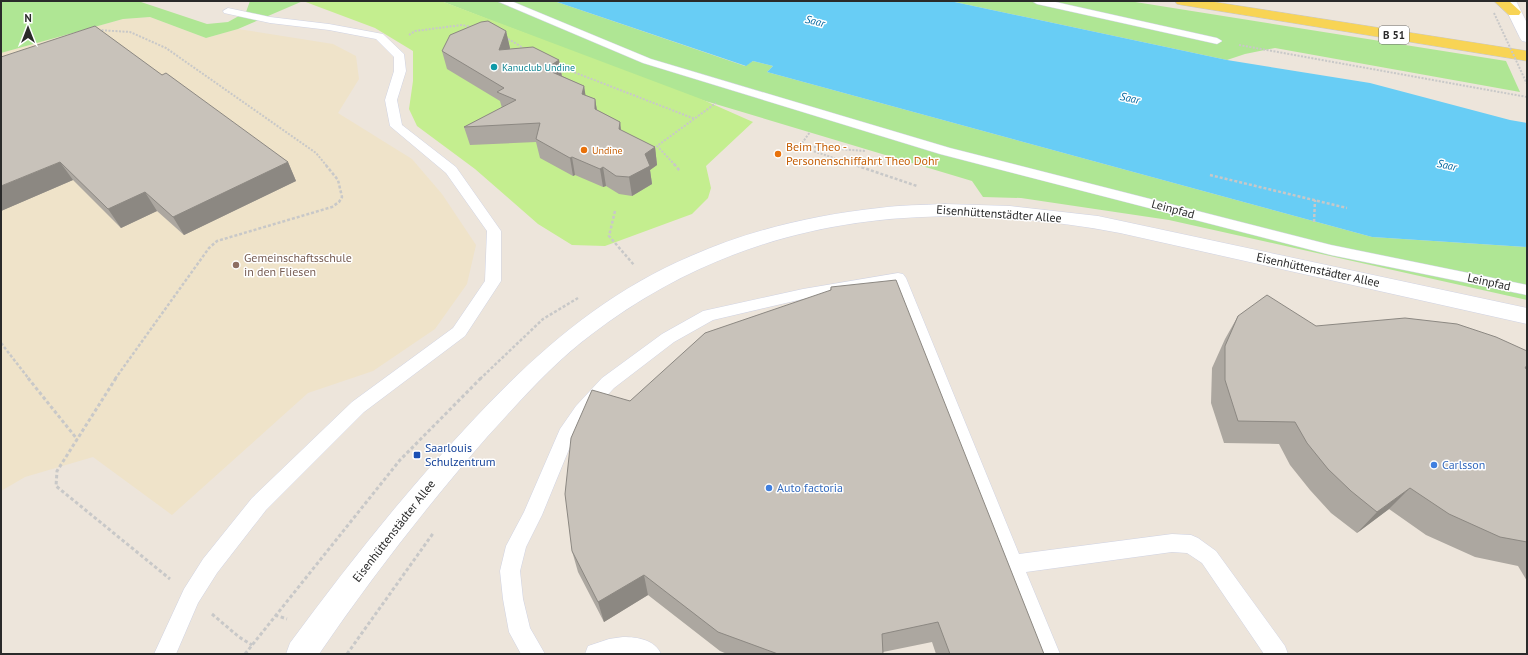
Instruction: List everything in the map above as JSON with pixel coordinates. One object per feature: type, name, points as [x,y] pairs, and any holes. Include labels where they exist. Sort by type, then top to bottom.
[{"type":"main road","name":"B 51","points":[[1182,1],[1527,56]]},
{"type":"main road","points":[[1497,7],[1513,9]]},
{"type":"street","points":[[1513,9],[1527,38]]},
{"type":"street","name":"Eisenhüttenstädter Allee","points":[[300,654],[432,482],[520,385],[584,329],[633,295],[698,260],[760,236],[828,220],[894,212],[947,209],[1068,219],[1147,233],[1527,316]]},
{"type":"lane","name":"Leinpfad","points":[[502,1],[647,61],[945,151],[1331,250],[1527,290]]},
{"type":"lane","points":[[1037,1],[1217,41]]},
{"type":"lane","points":[[165,654],[191,596],[210,566],[259,504],[358,407],[459,332],[493,280],[494,231],[451,170],[396,126],[391,100],[400,71],[400,56],[379,36],[329,27],[270,20],[228,11]]},
{"type":"lane","points":[[534,654],[520,632],[513,599],[510,571],[516,546],[532,515],[566,434],[582,411],[608,383],[668,338],[709,315],[803,294],[898,278],[1049,654]]},
{"type":"lane","points":[[1013,564],[1172,543],[1191,544],[1209,557],[1278,654]]},
{"type":"lane","points":[[596,654],[608,649],[626,647],[650,654]]},
{"type":"path","points":[[1497,7],[1527,84]]},
{"type":"path","points":[[389,46],[415,31],[462,25],[478,28]]},
{"type":"path","points":[[94,31],[121,29],[131,31],[154,41],[176,54],[316,153],[338,180],[342,197],[339,202],[332,207],[217,241],[209,248],[127,360],[57,471],[56,486],[240,637],[252,644]]},
{"type":"path","points":[[500,34],[526,49]]},
{"type":"path","points":[[1217,41],[1527,97]]},
{"type":"path","points":[[553,64],[566,71],[695,119],[657,146],[680,171]]},
{"type":"path","points":[[800,146],[921,188]]},
{"type":"path","points":[[1210,175],[1347,208]]},
{"type":"path","points":[[1314,228],[1315,200]]},
{"type":"path","points":[[615,211],[609,236],[635,267]]},
{"type":"path","points":[[1,343],[77,439]]},
{"type":"path","points":[[347,654],[435,531]]},
{"type":"path","points":[[245,654],[275,615]]},
{"type":"shaded area","name":"Gemeinschaftsschule in den Fliesen","points":[[150,17],[206,38],[238,29],[333,44],[356,56],[359,79],[338,113],[412,159],[442,194],[476,245],[467,284],[435,329],[373,371],[308,393],[172,515],[93,457],[25,477],[1,491],[1,53],[123,19]]},
{"type":"green space","points":[[1,1],[138,1],[207,24],[228,22],[246,12],[250,1],[303,1],[238,29],[206,38],[150,17],[123,19],[1,53]]},
{"type":"green space","points":[[303,1],[441,1],[701,99],[753,122],[706,166],[711,188],[708,198],[692,214],[605,246],[572,245],[538,224],[475,169],[417,126],[409,109],[413,81],[413,51],[375,28]]},
{"type":"green space","points":[[441,1],[554,1],[745,66],[753,61],[773,66],[767,72],[1372,237],[1527,247],[1527,300],[1169,220],[1021,198],[983,197],[972,181],[682,94]]},
{"type":"green space","points":[[950,1],[1129,1],[1506,61],[1520,92],[1275,48],[1245,54],[1227,60]]},
{"type":"water","name":"Saar","points":[[554,1],[950,1],[1227,60],[1370,83],[1510,120],[1527,123],[1527,247],[1372,237],[767,72],[773,66],[753,61],[746,66]]},
{"type":"building","points":[[488,21],[506,31],[499,50],[533,47],[559,60],[545,69],[584,86],[582,94],[595,99],[595,109],[620,122],[619,129],[655,147],[645,154],[650,166],[629,177],[616,176],[603,167],[600,169],[572,157],[570,158],[536,139],[540,123],[464,127],[516,100],[497,92],[504,88],[442,51],[450,35],[481,22]]},
{"type":"building","points":[[95,26],[162,75],[166,73],[288,162],[173,217],[145,192],[108,209],[60,162],[1,186],[1,57]]},
{"type":"building","name":"Auto factoria","points":[[896,280],[1044,654],[950,654],[938,622],[882,634],[883,654],[778,654],[718,632],[644,575],[598,602],[572,551],[565,494],[571,438],[592,390],[630,401],[705,333],[831,290],[831,287]]},
{"type":"building","points":[[1267,295],[1316,326],[1405,318],[1457,324],[1496,337],[1527,351],[1527,365],[1525,368],[1527,369],[1527,542],[1500,537],[1449,514],[1410,488],[1377,512],[1351,491],[1328,469],[1307,443],[1295,422],[1238,421],[1225,380],[1225,346],[1238,316]]},
{"type":"place","name":"Kanuclub Undine","points":[[494,67]]},
{"type":"place","name":"Undine","points":[[584,150]]},
{"type":"place","name":"Beim Theo - Personenschiffahrt Theo Dohr","points":[[778,154]]},
{"type":"place","name":"Gemeinschaftsschule in den Fliesen","points":[[236,265]]},
{"type":"place","name":"Saarlouis Schulzentrum","points":[[417,455]]},
{"type":"place","name":"Carlsson","points":[[1434,465]]},
{"type":"place","name":"Auto factoria","points":[[769,488]]}]
